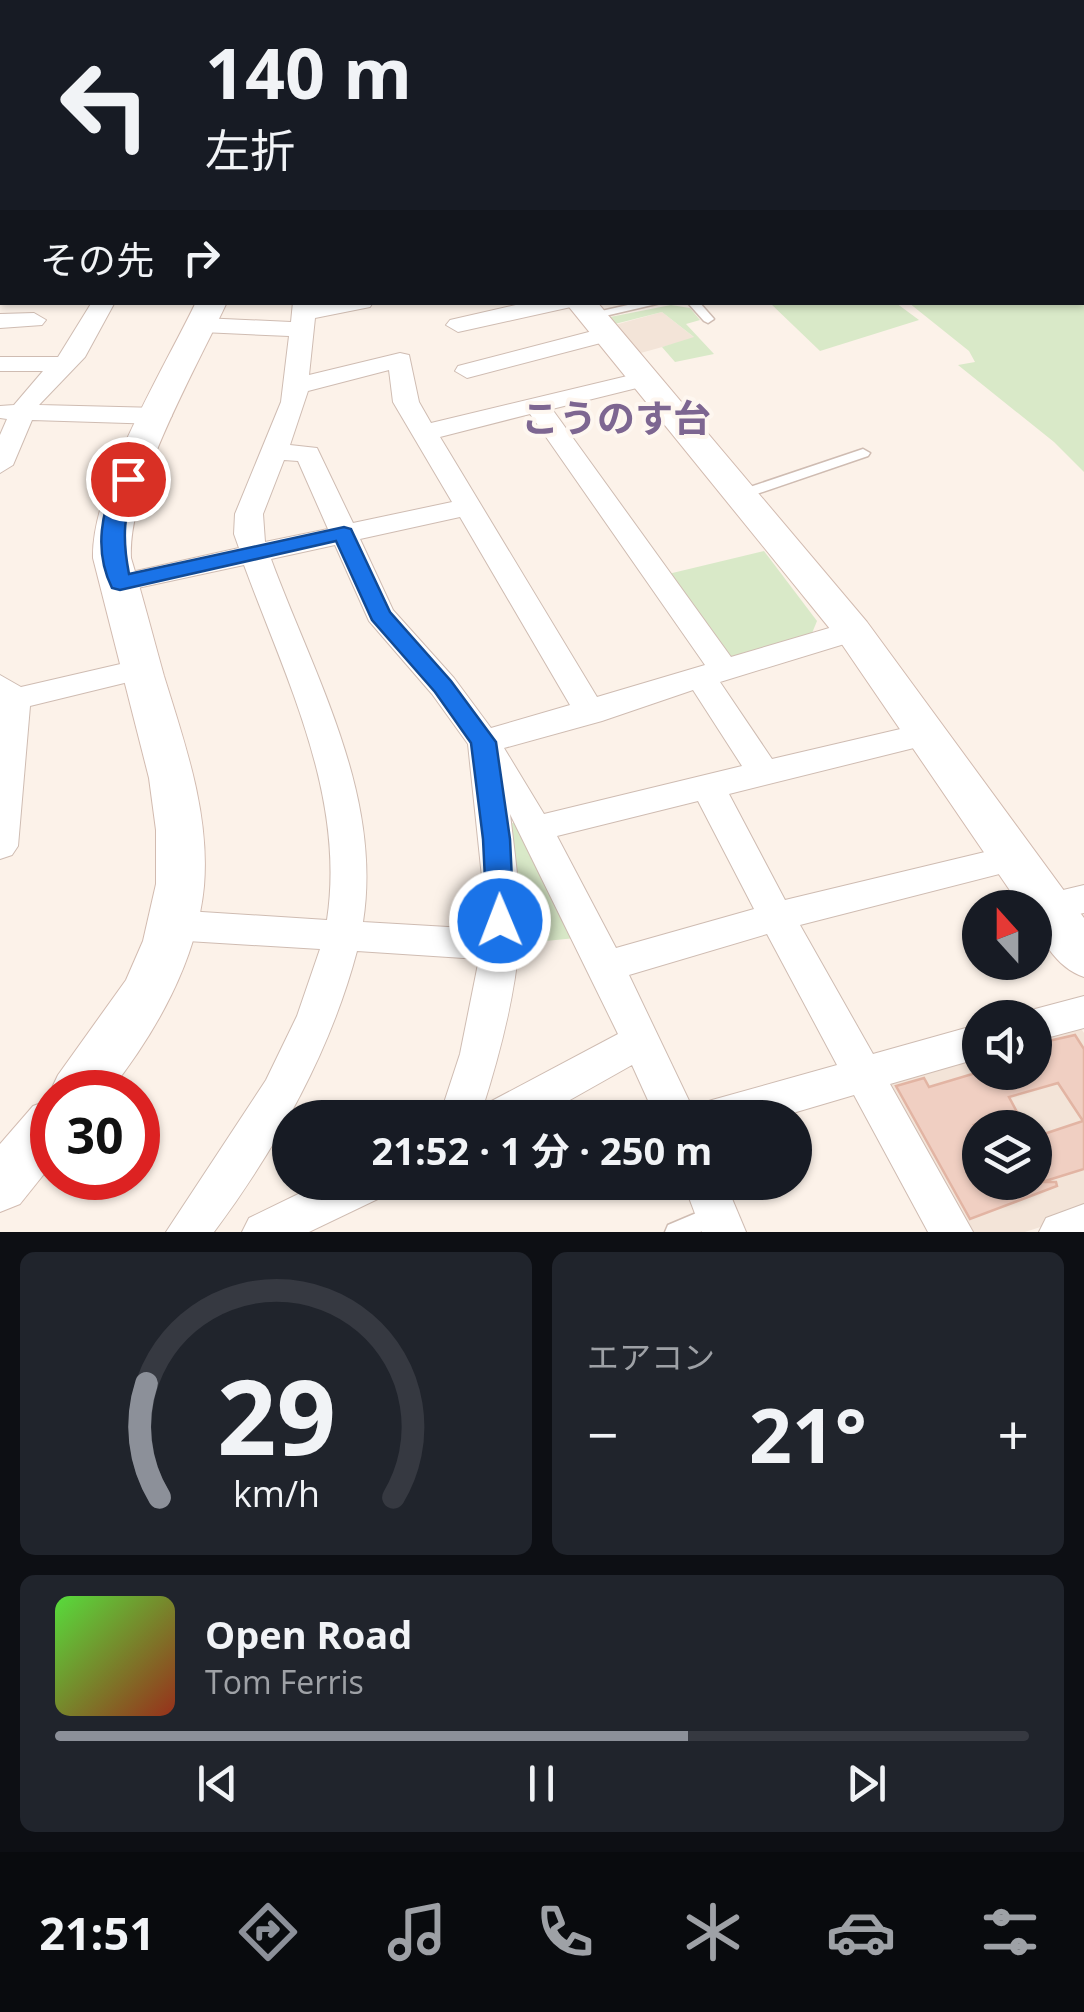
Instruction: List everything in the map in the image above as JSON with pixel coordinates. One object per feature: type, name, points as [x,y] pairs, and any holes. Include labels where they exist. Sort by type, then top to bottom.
[{"type":"street","points":[[0,465],[12,411],[65,364],[102,305]]},
{"type":"street","points":[[96,1070],[131,1018],[157,964],[180,888],[178,802],[112,558],[112,524],[118,500],[207,314],[302,315],[348,305]]},
{"type":"street","points":[[458,326],[602,311]]},
{"type":"street","points":[[467,370],[602,311]]},
{"type":"street","points":[[602,311],[644,379],[853,631],[1014,858],[1068,903],[1084,957]]},
{"type":"street","points":[[188,1232],[290,1077],[342,935],[347,882],[341,803],[328,752],[248,534],[250,514],[294,402],[302,315]]},
{"type":"street","points":[[0,321],[34,320]]},
{"type":"street","points":[[293,387],[400,360],[406,402],[592,712]]},
{"type":"street","points":[[0,364],[65,364]]},
{"type":"street","points":[[423,433],[644,379]]},
{"type":"street","points":[[536,406],[714,675],[764,774]]},
{"type":"street","points":[[12,411],[159,416]]},
{"type":"street","points":[[274,452],[308,454],[380,614],[443,686],[538,828],[608,966],[669,1100]]},
{"type":"street","points":[[120,583],[467,507]]},
{"type":"street","points":[[484,742],[853,631]]},
{"type":"street","points":[[0,846],[7,692],[142,669]]},
{"type":"street","points":[[538,828],[926,734]]},
{"type":"street","points":[[465,1100],[480,1054],[500,945],[500,877],[484,742]]},
{"type":"street","points":[[708,787],[951,1232]]},
{"type":"street","points":[[608,966],[776,917],[1014,858]]},
{"type":"street","points":[[171,925],[500,945]]},
{"type":"street","points":[[1052,1020],[1084,1012]]},
{"type":"street","points":[[532,1100],[641,1041]]},
{"type":"street","points":[[773,1100],[962,1046]]},
{"type":"street","points":[[0,1186],[30,1149]]},
{"type":"street","points":[[264,1232],[331,1200]]},
{"type":"street","points":[[1061,1232],[1084,1224]]},
{"type":"lane","points":[[602,311],[641,305]]},
{"type":"lane","points":[[695,305],[708,319]]},
{"type":"lane","points":[[740,495],[863,454]]},
{"type":"lane","points":[[676,1232],[715,1210]]},
{"type":"shaded area","points":[[662,312],[695,338],[637,354],[611,326]]},
{"type":"shaded area","points":[[1077,1023],[1084,1033],[1084,1213],[1025,1232],[968,1232],[888,1084],[962,1058],[962,1090],[1052,1090],[1052,1030]]},
{"type":"green space","points":[[671,305],[690,308],[700,320],[686,324],[714,354],[675,362],[662,347],[694,337],[662,312],[611,325],[605,318]]},
{"type":"green space","points":[[772,305],[899,305],[919,320],[820,351]]},
{"type":"green space","points":[[912,305],[1084,305],[1084,472],[1054,442],[958,365],[975,362],[969,351]]},
{"type":"green space","points":[[764,551],[817,621],[810,638],[727,663],[664,575]]},
{"type":"green space","points":[[526,821],[586,937],[506,945],[499,825]]},
{"type":"building","points":[[1075,1035],[1084,1049],[1084,1169],[1052,1179],[1052,1131],[1083,1121],[1058,1083],[1052,1085],[1052,1040]]},
{"type":"building","points":[[962,1077],[962,1090],[1034,1090],[1009,1097],[1016,1110],[962,1110],[962,1200],[1020,1200],[970,1219],[896,1086],[924,1078],[929,1087]]},
{"type":"district","name":"こうのす台","points":[[616,419]]},
{"type":"route","points":[[128,479],[112,524],[112,558],[120,583],[344,533],[380,614],[443,686],[484,742],[497,839],[500,921]]}]
